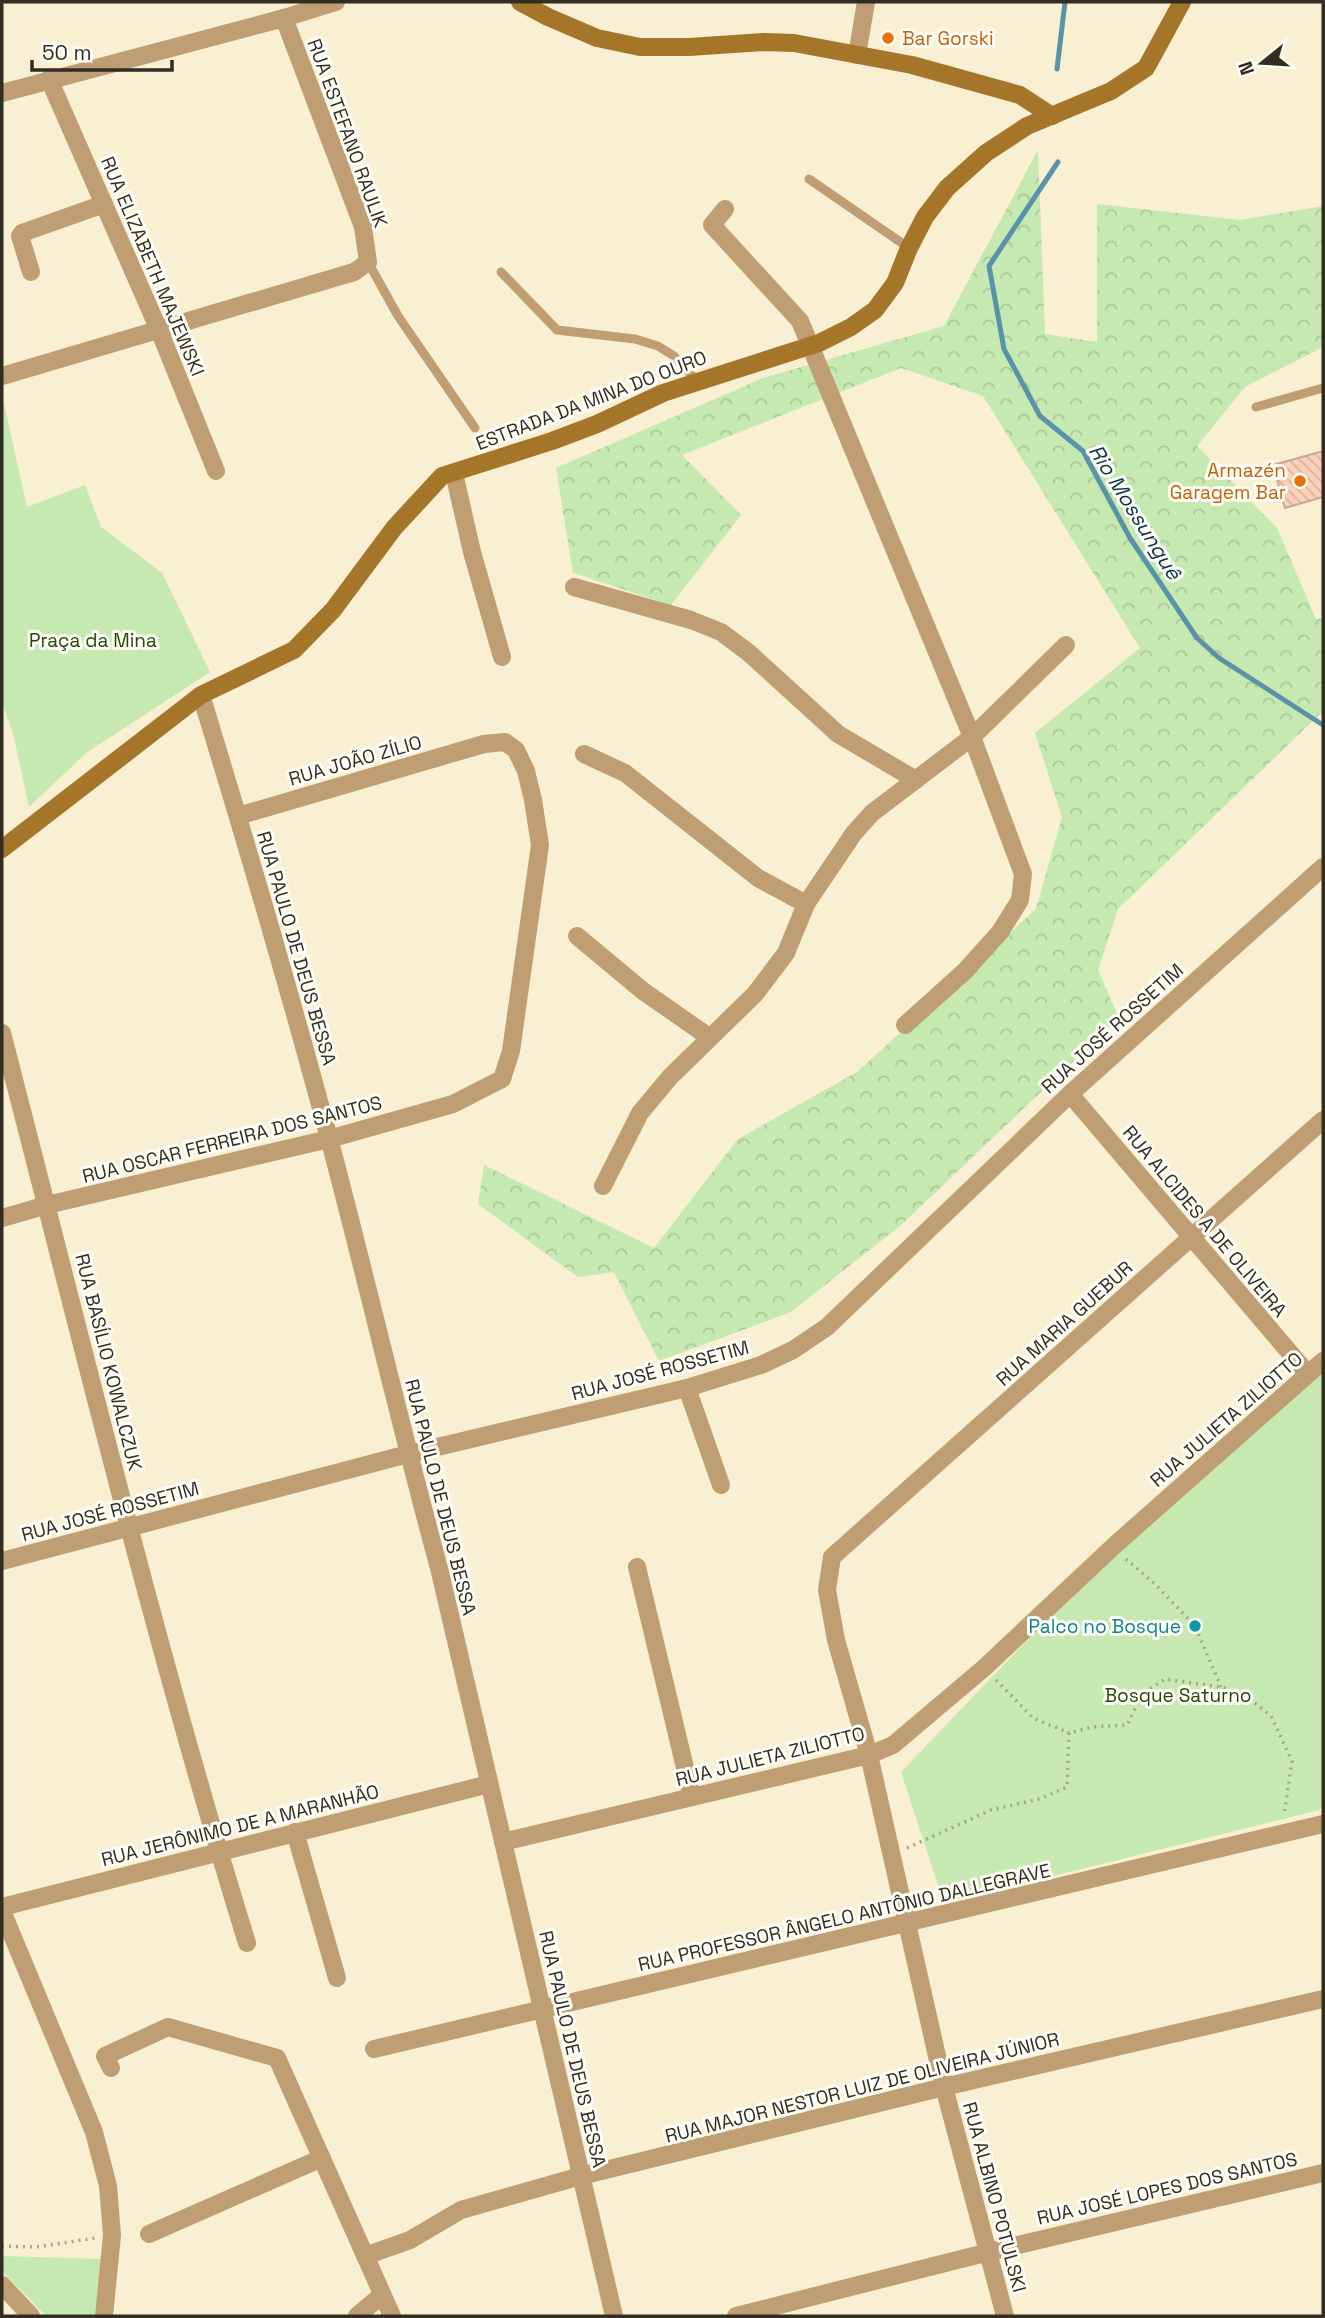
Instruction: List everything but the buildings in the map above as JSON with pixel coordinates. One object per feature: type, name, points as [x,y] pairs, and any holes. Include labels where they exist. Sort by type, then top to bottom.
[{"type":"street","points":[[2,93],[335,2]]},
{"type":"street","points":[[520,2],[597,38],[640,47],[794,43],[912,65],[1020,95],[1052,116]]},
{"type":"street","points":[[857,55],[866,2]]},
{"type":"street","name":"ESTRADA DA MINA DO OURO","points":[[2,849],[201,695],[295,650],[333,610],[394,528],[442,476],[597,424],[663,393],[810,345],[851,327],[875,310],[895,283],[909,248],[926,217],[947,188],[986,153],[1027,127],[1111,91],[1146,68],[1182,2]]},
{"type":"street","name":"RUA ESTEFANO RAULIK","points":[[284,18],[363,227],[368,262]]},
{"type":"street","name":"RUA ELIZABETH MAJEWSKI","points":[[50,79],[159,330],[216,471]]},
{"type":"street","points":[[31,272],[20,236],[22,233],[104,204]]},
{"type":"street","points":[[725,209],[712,225],[800,321],[972,737],[1023,874],[1020,900],[1000,932],[965,971],[905,1025]]},
{"type":"street","points":[[2,376],[354,272],[368,262]]},
{"type":"street","points":[[454,473],[477,573],[502,657]]},
{"type":"street","points":[[574,587],[691,620],[720,632],[749,653],[838,734],[916,780]]},
{"type":"street","points":[[603,1186],[640,1113],[709,1037],[755,994],[786,953],[806,904],[854,833],[872,813],[972,737],[1066,645]]},
{"type":"street","name":"RUA PAULO DE DEUS BESSA","points":[[201,695],[239,816],[329,1139],[439,1568],[614,2316]]},
{"type":"street","name":"RUA OSCAR FERREIRA DOS SANTOS","points":[[2,1218],[329,1139],[453,1104],[502,1079],[511,1051],[540,845],[531,790],[516,750],[505,742],[484,744]]},
{"type":"street","name":"RUA JOÃO ZÍLIO","points":[[239,816],[484,744]]},
{"type":"street","points":[[584,754],[625,773],[758,878],[806,904]]},
{"type":"street","name":"RUA JOSÉ ROSSETIM","points":[[2,1561],[408,1454],[687,1388],[761,1365],[793,1350],[827,1327],[1070,1094],[1323,867]]},
{"type":"street","points":[[578,936],[643,991],[709,1037]]},
{"type":"street","name":"RUA BASÍLIO KOWALCZUK","points":[[2,1033],[129,1527],[219,1852],[247,1943]]},
{"type":"street","name":"RUA ALCIDES A DE OLIVEIRA","points":[[1070,1094],[1308,1374]]},
{"type":"street","name":"RUA MARIA GUEBUR","points":[[832,1558],[1323,1120]]},
{"type":"street","name":"RUA JULIETA ZILIOTTO","points":[[503,1842],[869,1755],[894,1745],[984,1668],[1116,1544],[1323,1361]]},
{"type":"street","points":[[687,1388],[722,1485]]},
{"type":"street","name":"RUA ALBINO POTULSKI","points":[[832,1558],[827,1590],[836,1640],[869,1755],[944,2087],[1005,2316]]},
{"type":"street","points":[[637,1567],[692,1797]]},
{"type":"street","name":"RUA JERÔNIMO DE A MARANHÃO","points":[[2,1909],[489,1784]]},
{"type":"street","name":"RUA PROFESSOR ÂNGELO ANTÔNIO DALLEGRAVE","points":[[374,2049],[1323,1824]]},
{"type":"street","points":[[295,1832],[337,1978]]},
{"type":"street","points":[[2,1909],[94,2132],[108,2186],[112,2235],[104,2316]]},
{"type":"street","name":"RUA MAJOR NESTOR LUIZ DE OLIVEIRA JÚNIOR","points":[[365,2256],[417,2236],[461,2210],[581,2176],[944,2087],[1323,1999]]},
{"type":"street","points":[[111,2068],[105,2056],[168,2027],[277,2058],[392,2316]]},
{"type":"street","points":[[149,2234],[321,2158]]},
{"type":"street","name":"RUA JOSÉ LOPES DOS SANTOS","points":[[736,2316],[989,2252],[1323,2173]]},
{"type":"street","points":[[2,2286],[31,2316]]},
{"type":"street","points":[[357,2316],[382,2295]]},
{"type":"street","points":[[808,2298],[813,2316]]},
{"type":"lane","points":[[809,179],[909,248]]},
{"type":"lane","points":[[368,262],[398,316],[475,428]]},
{"type":"lane","points":[[501,272],[557,330],[635,339],[658,346],[674,356],[697,381]]},
{"type":"lane","points":[[1256,407],[1323,388]]},
{"type":"path","points":[[1125,1558],[1156,1585],[1195,1626],[1221,1687]]},
{"type":"path","points":[[984,1668],[1034,1718],[1069,1733],[1093,1727],[1127,1726],[1142,1694],[1165,1679],[1221,1687],[1247,1697],[1271,1716],[1292,1761],[1281,1834]]},
{"type":"path","points":[[924,1842],[991,1810],[1040,1799],[1067,1787],[1069,1733]]},
{"type":"path","points":[[2,2246],[36,2247],[112,2235]]},
{"type":"green space","points":[[1038,150],[1045,334],[1097,342],[1097,204],[1240,220],[1323,206],[1323,347],[1245,387],[1197,446],[1277,528],[1316,619],[1323,618],[1323,711],[1118,909],[1098,970],[1119,1018],[900,1226],[791,1312],[659,1361],[614,1272],[578,1277],[478,1204],[484,1165],[654,1248],[738,1139],[857,1072],[1036,909],[1062,817],[1035,733],[1140,648],[983,396],[901,368],[682,455],[741,515],[671,605],[573,573],[556,468],[763,378],[944,326]]},
{"type":"green space","name":"Praça da Mina","points":[[2,395],[27,507],[85,485],[101,527],[162,573],[210,672],[86,753],[29,807],[13,733],[2,703]]},
{"type":"green space","name":"Bosque Saturno","points":[[1323,1372],[1323,1800],[1320,1810],[944,1903],[901,1772],[1115,1549]]},
{"type":"green space","points":[[2,2256],[101,2259],[95,2316],[46,2316],[2,2271]]},
{"type":"waterway","name":"Rio Mossunguê","points":[[1057,69],[1065,2]]},
{"type":"waterway","name":"Rio Mossunguê","points":[[1058,162],[989,266],[1004,349],[1040,416],[1083,451],[1130,538],[1197,638],[1219,658],[1323,725]]},
{"type":"place","name":"Bar Gorski","points":[[888,38]]},
{"type":"place","name":"Armazén Garagem Bar","points":[[1300,481]]},
{"type":"place","name":"Palco no Bosque","points":[[1195,1626]]}]
